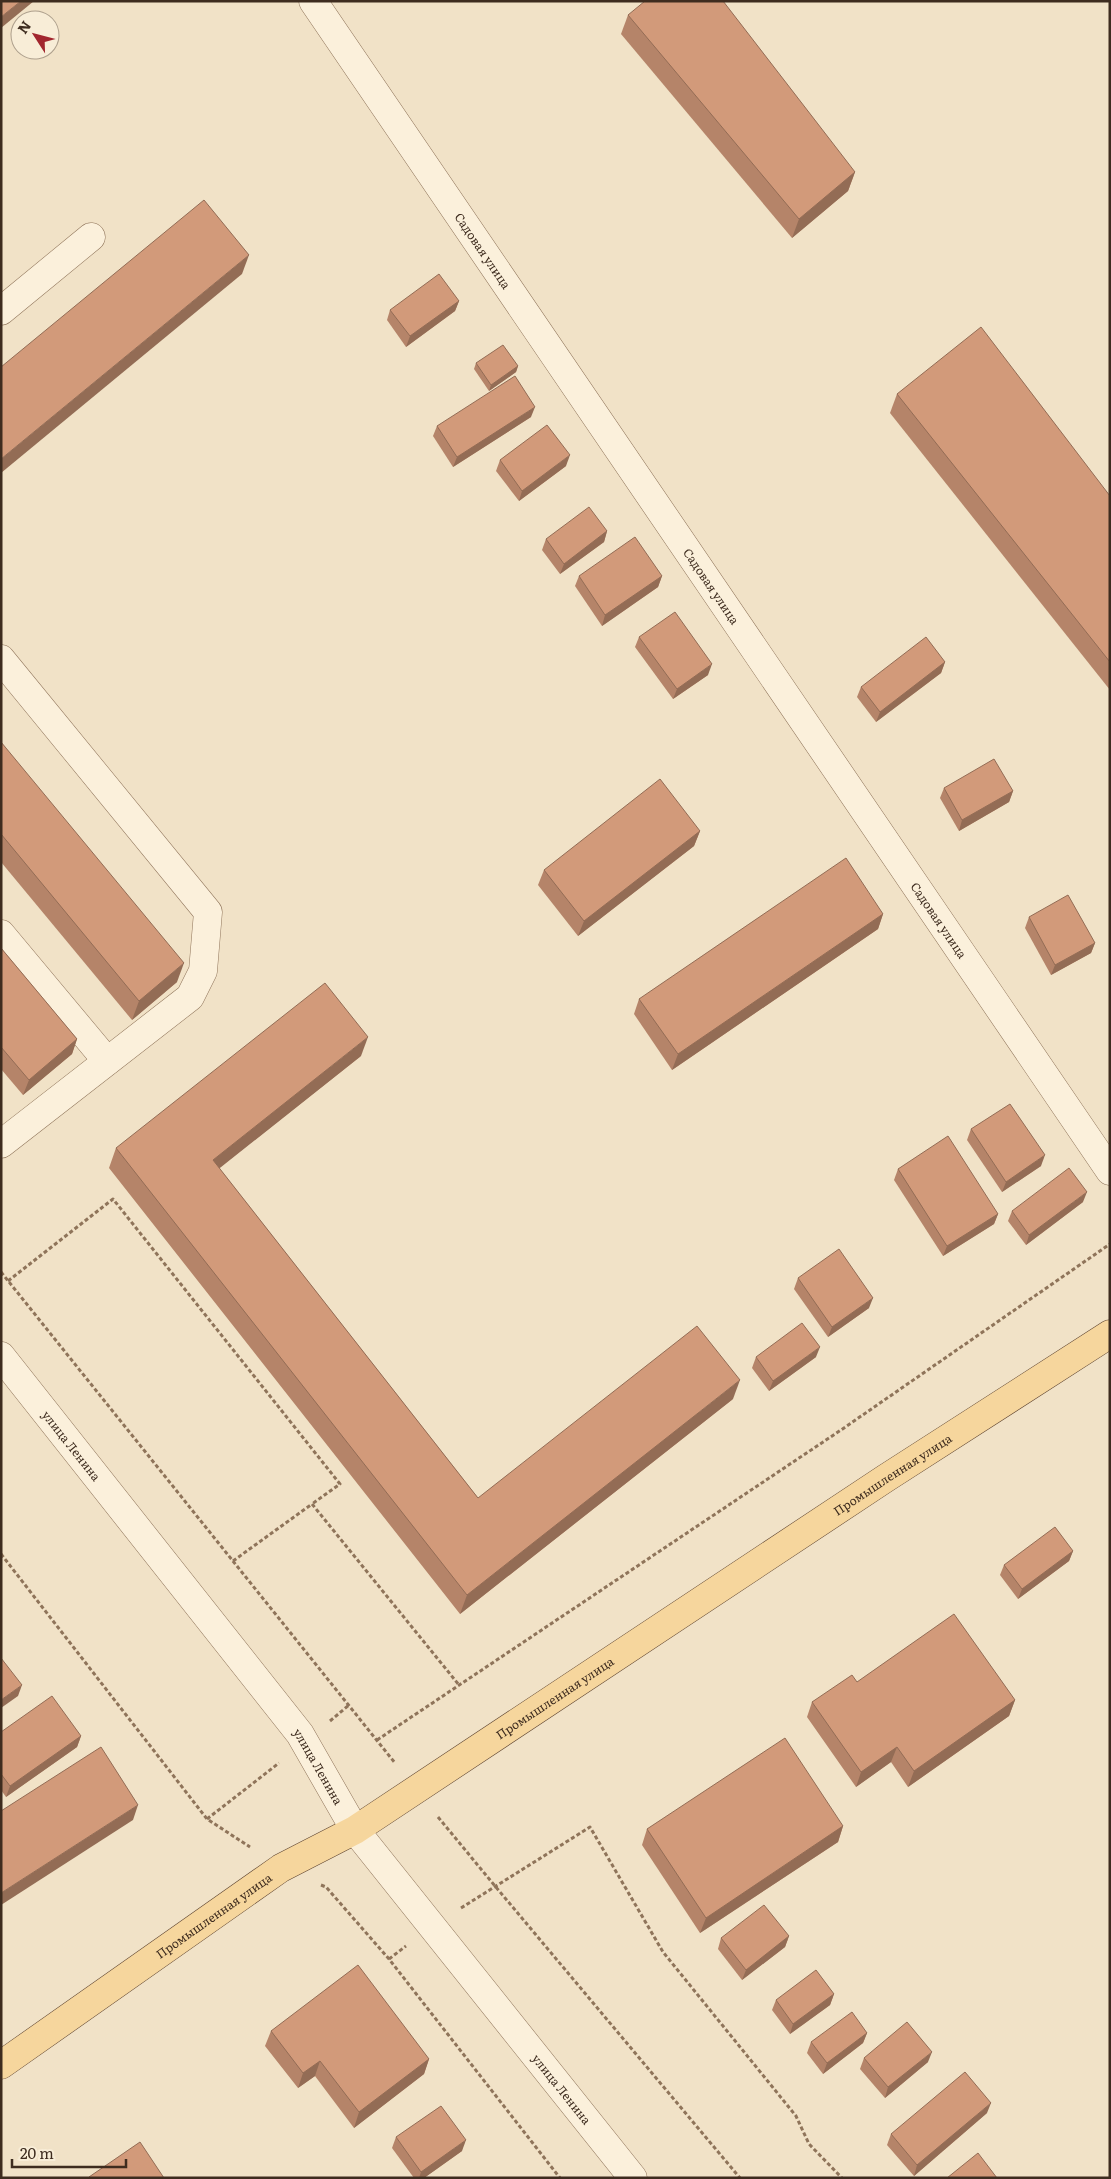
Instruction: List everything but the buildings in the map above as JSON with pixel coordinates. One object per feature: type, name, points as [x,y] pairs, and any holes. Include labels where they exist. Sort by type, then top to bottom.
[{"type":"main road","name":"Промышленная улица","points":[[1,2064],[281,1868],[355,1830],[886,1478],[1110,1334]]},
{"type":"street","name":"Садовая улица","points":[[313,1],[1110,1171]]},
{"type":"street","points":[[1,311],[91,237]]},
{"type":"street","points":[[1,659],[208,912],[203,971],[190,997],[1,1144]]},
{"type":"street","points":[[1,934],[107,1062]]},
{"type":"street","name":"улица Ленина","points":[[1,1356],[300,1734],[355,1830],[633,2178]]},
{"type":"path","points":[[8,1281],[113,1200],[340,1484],[233,1561]]},
{"type":"path","points":[[377,1740],[841,1430],[1110,1244]]},
{"type":"path","points":[[1,1272],[494,1886],[740,2178]]},
{"type":"path","points":[[312,1504],[459,1685]]},
{"type":"path","points":[[389,1959],[432,1926],[590,1827],[663,1952],[796,2116],[809,2144],[842,2178]]}]
